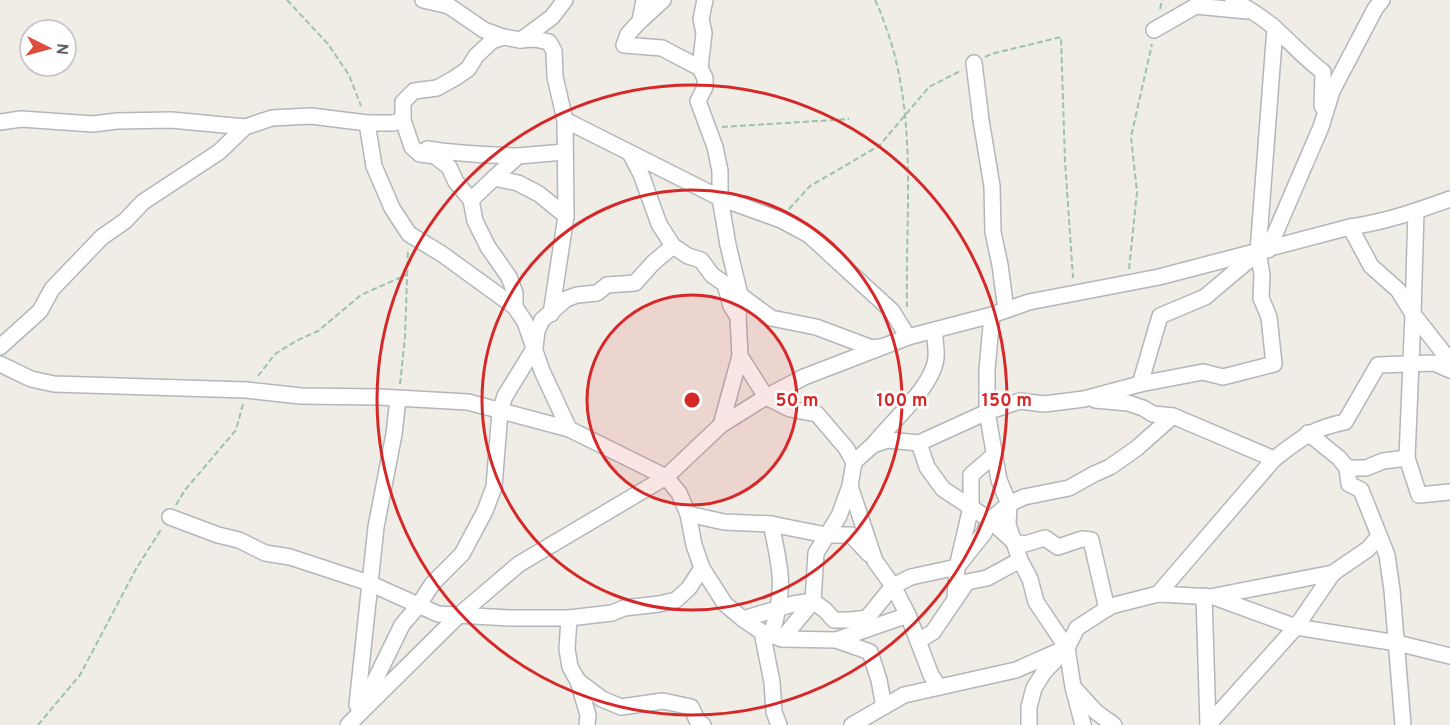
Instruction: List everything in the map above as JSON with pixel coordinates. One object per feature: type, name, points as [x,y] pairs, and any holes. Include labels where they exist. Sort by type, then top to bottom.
[{"type":"street","points":[[423,0],[449,6],[484,30],[503,37],[549,42],[554,51],[555,77],[564,120],[566,216],[550,314]]},
{"type":"street","points":[[520,40],[552,17],[565,0]]},
{"type":"street","points":[[640,21],[644,0]]},
{"type":"street","points":[[663,0],[628,34],[624,45],[662,48],[700,68]]},
{"type":"street","points":[[705,0],[701,19],[704,33],[700,68],[705,78],[705,87],[698,101],[715,147],[720,171],[720,198],[740,294],[738,317],[740,356],[721,425]]},
{"type":"street","points":[[1233,0],[1275,28],[1323,72],[1321,127]]},
{"type":"street","points":[[1140,384],[1160,316],[1205,297],[1263,251],[1321,127],[1332,91],[1375,9],[1382,0]]},
{"type":"street","points":[[1154,30],[1196,6],[1254,12]]},
{"type":"street","points":[[873,444],[888,440],[919,444],[987,412],[1020,401],[1044,404],[1084,399],[1140,384],[1203,372],[1223,377],[1274,364],[1269,317],[1261,298],[1275,28]]},
{"type":"street","points":[[503,37],[492,41],[476,56],[468,69],[455,78],[437,88],[414,90],[403,102],[403,120],[412,147],[420,154],[435,156],[448,167],[456,182],[471,200],[475,221],[488,247],[509,278],[515,293],[515,307]]},
{"type":"street","points":[[974,63],[992,186],[993,232],[1000,265],[999,312],[987,369],[987,412],[994,455],[999,480],[1009,504],[1008,525],[1020,560],[1030,579],[1036,602],[1067,648],[1072,687],[1083,725]]},
{"type":"street","points":[[0,122],[21,119],[93,124],[171,120],[245,127],[272,118],[311,116],[367,123],[393,123],[403,120]]},
{"type":"street","points":[[564,120],[720,198],[781,220],[809,235],[892,311],[908,337]]},
{"type":"street","points":[[367,123],[374,166],[392,208],[409,234],[442,254],[515,307],[525,322],[542,371],[569,429]]},
{"type":"street","points":[[0,347],[40,311],[52,289],[102,237],[125,221],[143,202],[219,152],[245,127]]},
{"type":"street","points":[[412,147],[464,154],[518,156],[564,152]]},
{"type":"street","points":[[630,153],[659,224],[673,246],[688,256],[701,260],[712,275],[725,284],[731,306],[738,317]]},
{"type":"street","points":[[471,200],[518,156]]},
{"type":"street","points":[[494,177],[518,183],[539,194],[566,216]]},
{"type":"street","points":[[352,723],[458,616],[519,564],[666,477],[721,425],[804,377],[908,337],[1029,302],[1128,283],[1263,251],[1416,212],[1450,199]]},
{"type":"street","points":[[1416,212],[1407,458],[1419,495],[1450,492]]},
{"type":"street","points":[[1350,227],[1371,266],[1398,290],[1413,314],[1450,360]]},
{"type":"street","points":[[352,723],[402,625],[433,583],[462,554],[485,511],[494,487],[500,411],[505,396],[535,347],[537,331],[542,320],[566,299],[577,295],[597,293],[607,285],[635,283],[673,246]]},
{"type":"street","points":[[740,294],[771,318],[816,327],[872,348],[884,346]]},
{"type":"street","points":[[772,636],[813,601],[816,554],[839,516],[850,486],[854,462],[921,391],[936,358],[935,330]]},
{"type":"street","points":[[740,356],[766,397],[790,410],[817,414],[846,448],[854,462]]},
{"type":"street","points":[[1158,594],[1274,459],[1308,434],[1326,426],[1346,422],[1378,365],[1434,363],[1450,370]]},
{"type":"street","points":[[0,364],[31,379],[54,384],[246,390],[301,396],[468,402],[569,429],[666,477],[679,493],[688,514],[694,545],[702,568],[725,604],[742,620],[772,636],[836,640],[870,652],[879,680],[884,707]]},
{"type":"street","points":[[352,723],[362,675],[369,583],[398,399]]},
{"type":"street","points":[[1084,399],[1128,403],[1153,414],[1173,416],[1274,459]]},
{"type":"street","points":[[813,601],[834,620],[867,618],[893,586],[911,577],[957,567],[984,533],[990,520],[1009,504],[1024,497],[1069,488],[1110,467],[1137,448],[1173,416]]},
{"type":"street","points":[[1308,434],[1339,458],[1347,468],[1349,484],[1361,490],[1387,555],[1403,725]]},
{"type":"street","points":[[919,444],[927,467],[943,489],[990,520],[1014,542],[1025,544],[1045,538],[1058,547],[1083,539],[1091,540],[1107,609]]},
{"type":"street","points":[[955,599],[957,567],[971,507],[971,475],[994,455]]},
{"type":"street","points":[[1347,468],[1366,468],[1383,461],[1407,458]]},
{"type":"street","points":[[850,486],[875,561]]},
{"type":"street","points":[[688,514],[724,522],[771,525],[826,535],[851,535],[875,561],[893,586],[939,687]]},
{"type":"street","points":[[170,517],[218,535],[239,540],[265,553],[290,557],[369,583],[438,614],[458,616],[569,618],[659,604],[676,600],[689,588],[702,568]]},
{"type":"street","points":[[771,525],[782,577],[779,609],[772,636],[774,712],[779,725]]},
{"type":"street","points":[[1208,725],[1296,627],[1333,573],[1368,549],[1379,536]]},
{"type":"street","points":[[918,641],[933,632],[967,582],[987,578],[1020,560]]},
{"type":"street","points":[[1029,725],[1029,707],[1034,688],[1044,672],[1067,648],[1077,628],[1111,606],[1158,594],[1209,596],[1333,573]]},
{"type":"street","points":[[1209,596],[1296,627],[1397,643],[1450,656]]},
{"type":"street","points":[[1208,725],[1209,596]]},
{"type":"street","points":[[742,620],[813,601]]},
{"type":"street","points":[[836,640],[908,615]]},
{"type":"street","points":[[569,618],[567,649],[570,667],[578,681],[588,715],[587,725]]},
{"type":"street","points":[[852,725],[904,695],[1016,670],[1067,648]]},
{"type":"street","points":[[578,681],[602,699],[621,707],[663,701],[691,707],[698,722],[704,725]]},
{"type":"street","points":[[1072,687],[1096,712],[1114,725]]},
{"type":"path","points":[[288,0],[328,44],[349,75],[367,123]]},
{"type":"path","points":[[875,0],[895,55],[905,114],[909,201],[906,260],[908,337]]},
{"type":"path","points":[[1128,283],[1137,192],[1131,137],[1162,0]]},
{"type":"path","points":[[781,220],[810,186],[879,146],[929,87],[991,54],[1061,37],[1065,161],[1074,293]]},
{"type":"path","points":[[707,128],[849,118]]},
{"type":"path","points":[[398,399],[405,337],[409,234]]},
{"type":"path","points":[[38,725],[80,675],[136,569],[185,490],[236,430],[246,390],[275,354],[318,331],[361,295],[406,275]]}]
